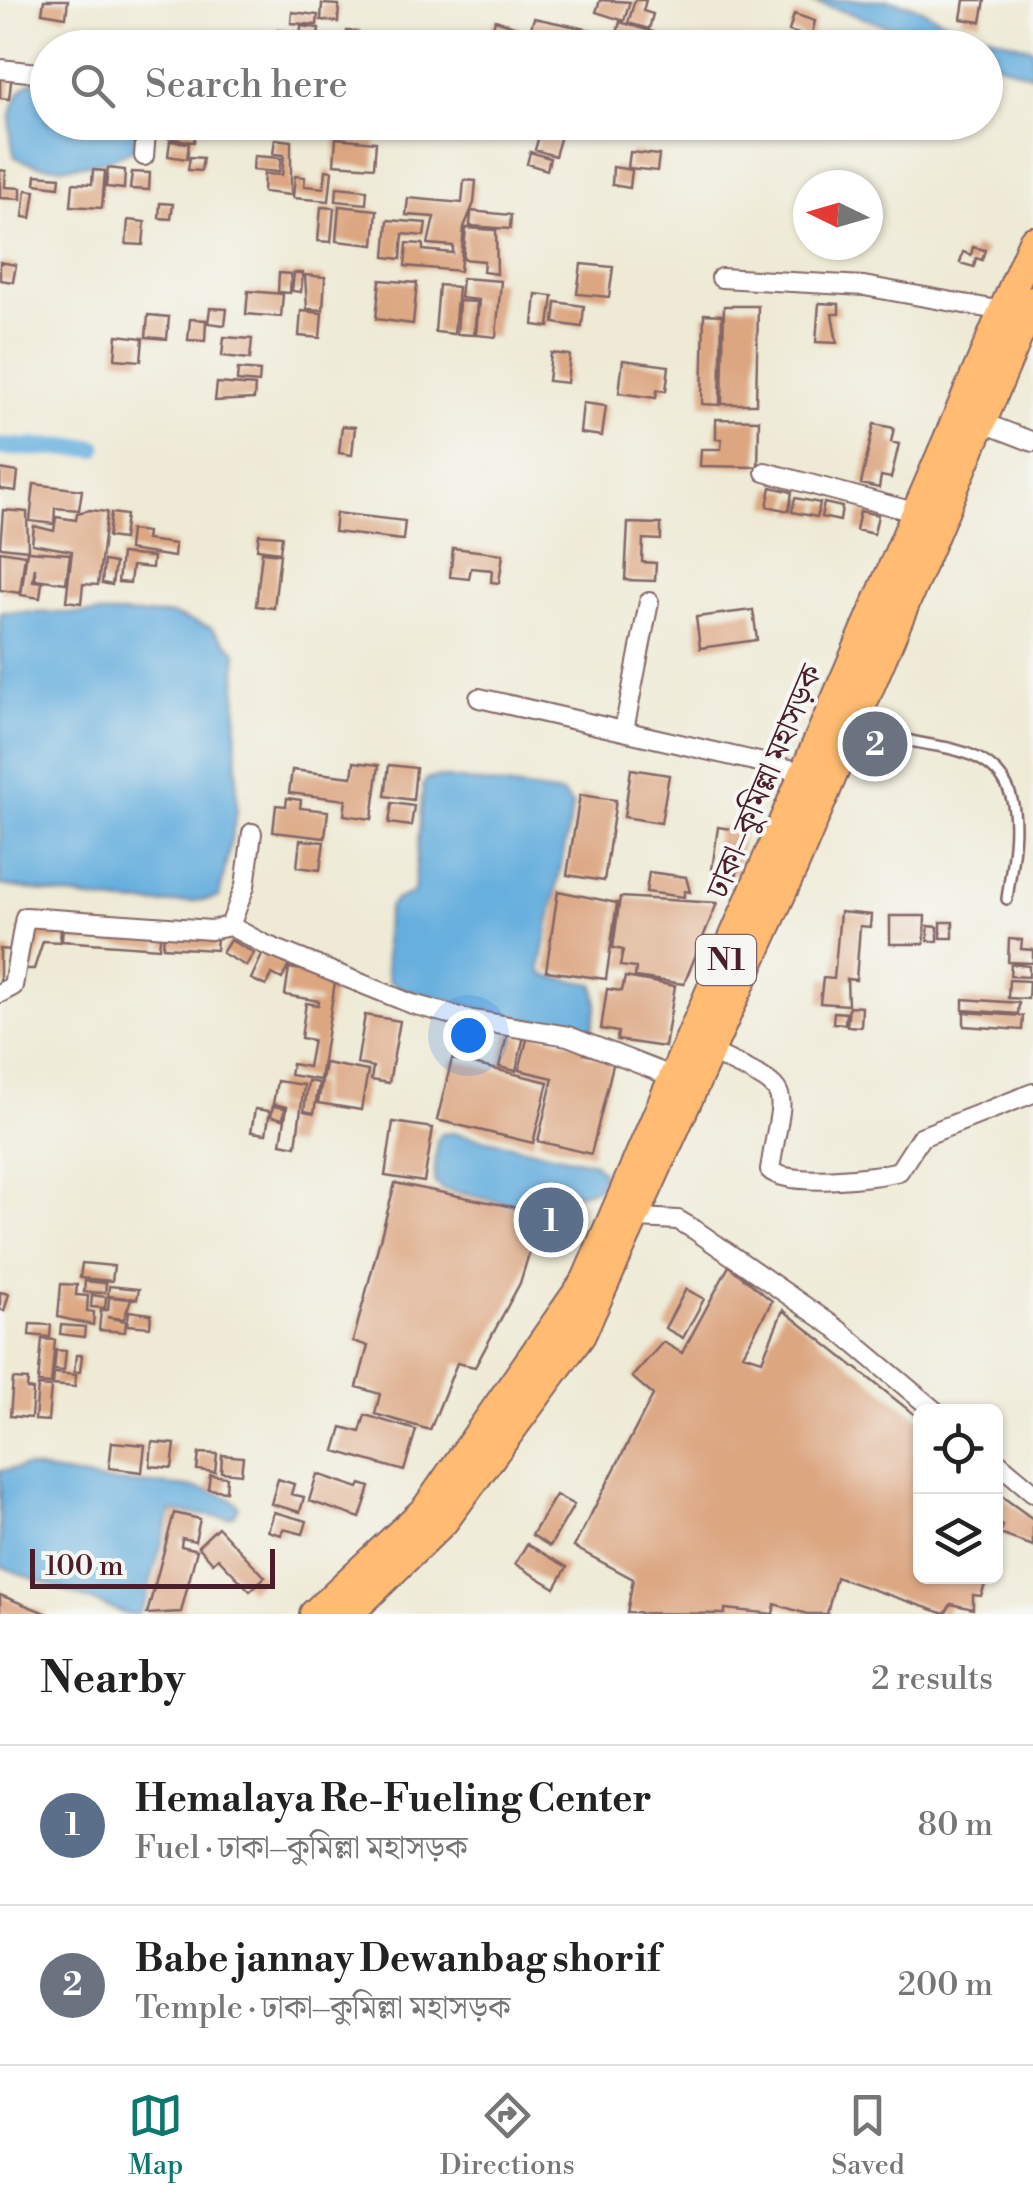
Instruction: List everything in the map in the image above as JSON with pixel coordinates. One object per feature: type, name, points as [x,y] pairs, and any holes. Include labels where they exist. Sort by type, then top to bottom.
[{"type":"highway","name":"ঢাকা–কুমিল্লা মহাসড়ক","points":[[314,1614],[425,1510],[513,1390],[586,1280],[1033,242]]},
{"type":"highway","name":"ঢাকা–কুমিল্লা মহাসড়ক","points":[[349,1614],[444,1521],[581,1335],[711,1052],[1033,301]]},
{"type":"street","points":[[0,69],[30,72]]},
{"type":"street","points":[[144,156],[145,140]]},
{"type":"street","points":[[721,278],[905,291],[1003,311]]},
{"type":"street","points":[[981,422],[1033,442]]},
{"type":"street","points":[[765,472],[914,512]]},
{"type":"street","points":[[624,730],[650,602]]},
{"type":"street","points":[[478,698],[807,773]]},
{"type":"street","points":[[230,926],[246,886],[252,833]]},
{"type":"street","points":[[0,993],[14,986],[25,917],[211,930],[230,926],[266,946],[412,1004],[466,1019],[568,1036],[676,1078]]},
{"type":"street","points":[[711,1052],[777,1088],[784,1100],[770,1170],[780,1178],[899,1172],[921,1137],[1033,1093]]},
{"type":"street","points":[[638,1218],[678,1220],[695,1230],[836,1328],[926,1404]]},
{"type":"street","points":[[1003,1466],[1033,1492]]},
{"type":"lane","points":[[855,718],[892,738],[984,757],[1006,778],[1018,816],[1007,899]]},
{"type":"water","points":[[802,0],[887,0],[914,6],[972,30],[898,30]]},
{"type":"water","points":[[1003,40],[1033,49],[1033,76],[1003,65]]},
{"type":"water","points":[[30,83],[30,140],[135,140],[132,150],[105,160],[58,167],[15,157],[11,116],[23,89]]},
{"type":"water","points":[[0,612],[172,615],[210,627],[236,652],[237,811],[219,897],[135,904],[0,885]]},
{"type":"water","points":[[439,777],[562,794],[573,806],[540,969],[545,976],[594,984],[597,1005],[592,1029],[502,1015],[403,989],[389,981],[385,928],[389,908],[414,891],[423,786],[427,779]]},
{"type":"water","points":[[455,1133],[594,1163],[603,1173],[598,1188],[576,1194],[543,1185],[529,1208],[442,1189],[434,1182],[437,1140],[442,1134]]},
{"type":"water","points":[[26,1467],[103,1481],[195,1488],[228,1498],[239,1506],[235,1515],[227,1518],[171,1511],[144,1605],[138,1614],[126,1614],[0,1566],[0,1471]]},
{"type":"building","points":[[44,0],[68,0],[66,17],[42,13]]},
{"type":"building","points":[[600,0],[630,2],[624,21],[596,12]]},
{"type":"building","points":[[635,0],[646,0],[643,11],[653,14],[649,29],[628,23]]},
{"type":"building","points":[[964,0],[985,0],[981,22],[961,19]]},
{"type":"building","points":[[322,4],[339,5],[338,22],[321,20]]},
{"type":"building","points":[[292,12],[318,15],[317,25],[291,23]]},
{"type":"building","points":[[794,14],[815,21],[813,30],[789,30]]},
{"type":"building","points":[[534,18],[591,30],[530,30]]},
{"type":"building","points":[[495,20],[527,30],[492,30]]},
{"type":"building","points":[[620,22],[647,30],[618,30]]},
{"type":"building","points":[[0,73],[12,74],[9,99],[0,98]]},
{"type":"building","points":[[275,140],[291,141],[291,195],[263,192],[264,174],[282,175],[284,155],[273,154]]},
{"type":"building","points":[[336,140],[376,142],[374,167],[334,164]]},
{"type":"building","points":[[538,140],[560,140],[555,156],[535,150]]},
{"type":"building","points":[[170,141],[189,143],[187,159],[168,156]]},
{"type":"building","points":[[530,152],[550,158],[547,170],[527,164]]},
{"type":"building","points":[[630,152],[659,155],[657,171],[628,168]]},
{"type":"building","points":[[254,156],[281,158],[279,172],[253,170]]},
{"type":"building","points":[[190,157],[203,158],[201,171],[188,170]]},
{"type":"building","points":[[613,167],[632,170],[630,188],[612,185]]},
{"type":"building","points":[[108,168],[125,170],[124,189],[106,187]]},
{"type":"building","points":[[0,170],[6,171],[5,187],[21,188],[21,199],[0,198]]},
{"type":"building","points":[[93,170],[105,171],[102,208],[71,206],[73,183],[92,184]]},
{"type":"building","points":[[326,170],[332,171],[329,201],[293,198],[295,176],[305,177],[304,186],[324,188]]},
{"type":"building","points":[[132,172],[150,173],[149,190],[130,189]]},
{"type":"building","points":[[36,175],[60,177],[59,187],[35,184]]},
{"type":"building","points":[[464,180],[476,181],[474,203],[464,227],[460,271],[405,266],[407,243],[423,244],[423,250],[453,253],[453,246],[428,244],[434,217],[406,215],[408,198],[462,203]]},
{"type":"building","points":[[337,187],[367,190],[366,204],[336,201]]},
{"type":"building","points":[[26,190],[35,191],[31,218],[23,217]]},
{"type":"building","points":[[160,203],[173,204],[171,219],[159,218]]},
{"type":"building","points":[[339,206],[377,210],[374,245],[336,241]]},
{"type":"building","points":[[321,207],[334,208],[331,242],[318,241]]},
{"type":"building","points":[[471,211],[511,215],[510,229],[470,226]]},
{"type":"building","points":[[128,220],[145,222],[143,245],[126,244]]},
{"type":"building","points":[[388,220],[426,223],[424,236],[403,234],[401,259],[385,257]]},
{"type":"building","points":[[466,228],[496,230],[497,274],[483,272],[484,261],[463,259]]},
{"type":"building","points":[[973,247],[985,250],[982,260],[976,258],[974,267],[960,263],[963,252],[971,255]]},
{"type":"building","points":[[0,262],[16,265],[13,282],[0,280]]},
{"type":"building","points":[[581,264],[613,267],[609,297],[577,294]]},
{"type":"building","points":[[279,273],[291,274],[290,293],[278,292]]},
{"type":"building","points":[[294,273],[303,273],[301,292],[292,291]]},
{"type":"building","points":[[305,275],[325,277],[323,310],[307,309]]},
{"type":"building","points":[[462,278],[501,281],[496,337],[476,335],[479,300],[460,298]]},
{"type":"building","points":[[380,280],[417,283],[413,324],[376,319]]},
{"type":"building","points":[[439,285],[458,287],[454,334],[435,332]]},
{"type":"building","points":[[248,291],[283,294],[281,317],[246,314]]},
{"type":"building","points":[[536,294],[553,296],[549,327],[533,325]]},
{"type":"building","points":[[459,301],[477,302],[474,335],[457,334]]},
{"type":"building","points":[[556,302],[584,306],[582,327],[554,323]]},
{"type":"building","points":[[819,303],[839,304],[839,314],[832,314],[837,343],[816,342]]},
{"type":"building","points":[[724,306],[758,306],[756,404],[722,404]]},
{"type":"building","points":[[210,308],[227,309],[225,325],[208,323]]},
{"type":"building","points":[[301,311],[322,313],[320,338],[299,336]]},
{"type":"building","points":[[704,314],[722,315],[720,405],[702,404]]},
{"type":"building","points":[[148,315],[169,317],[167,339],[146,337]]},
{"type":"building","points":[[190,319],[206,320],[205,341],[188,340]]},
{"type":"building","points":[[117,335],[143,338],[141,361],[115,359]]},
{"type":"building","points":[[224,337],[252,339],[250,359],[222,356]]},
{"type":"building","points":[[551,353],[570,355],[567,383],[548,381]]},
{"type":"building","points":[[623,360],[669,366],[666,391],[657,390],[656,398],[619,393]]},
{"type":"building","points":[[238,369],[260,371],[259,383],[237,381]]},
{"type":"building","points":[[217,383],[255,386],[254,399],[215,401]]},
{"type":"building","points":[[583,403],[606,406],[602,436],[580,433]]},
{"type":"building","points":[[716,419],[759,420],[758,467],[700,466],[701,449],[721,449],[722,439],[716,439]]},
{"type":"building","points":[[874,424],[894,428],[891,442],[899,444],[891,478],[881,476],[879,488],[861,484]]},
{"type":"building","points":[[342,426],[355,427],[352,455],[339,453]]},
{"type":"building","points":[[0,469],[18,472],[16,491],[0,489]]},
{"type":"building","points":[[34,484],[82,490],[79,510],[55,508],[54,524],[30,521]]},
{"type":"building","points":[[771,487],[792,492],[789,511],[767,506]]},
{"type":"building","points":[[795,498],[820,503],[817,517],[792,512]]},
{"type":"building","points":[[824,503],[842,507],[840,521],[821,517]]},
{"type":"building","points":[[3,510],[27,512],[28,550],[0,547]]},
{"type":"building","points":[[860,511],[878,515],[874,534],[856,530]]},
{"type":"building","points":[[107,512],[98,585],[83,584],[81,603],[66,601],[72,551],[32,544],[34,526],[54,531],[56,517],[76,520],[77,513]]},
{"type":"building","points":[[111,513],[126,515],[123,539],[108,537]]},
{"type":"building","points":[[336,513],[405,521],[403,540],[334,532]]},
{"type":"building","points":[[628,523],[661,524],[661,540],[643,539],[642,562],[656,563],[655,581],[625,580]]},
{"type":"building","points":[[130,530],[147,532],[146,540],[175,544],[174,557],[128,550]]},
{"type":"building","points":[[259,534],[282,536],[280,552],[257,549]]},
{"type":"building","points":[[453,548],[503,554],[499,583],[491,582],[492,570],[471,568],[469,579],[450,577]]},
{"type":"building","points":[[0,551],[25,555],[20,593],[0,590]]},
{"type":"building","points":[[27,551],[70,554],[66,583],[35,579],[35,567],[33,581],[42,582],[40,598],[21,595]]},
{"type":"building","points":[[262,552],[280,554],[274,608],[256,606]]},
{"type":"building","points":[[121,554],[153,557],[152,568],[132,566],[130,583],[118,582]]},
{"type":"building","points":[[104,561],[115,563],[112,585],[102,583]]},
{"type":"building","points":[[753,610],[757,640],[700,648],[696,617]]},
{"type":"building","points":[[866,733],[887,737],[884,755],[863,752]]},
{"type":"building","points":[[354,762],[379,765],[372,819],[344,815],[346,800],[289,793],[292,770],[352,777]]},
{"type":"building","points":[[389,765],[416,768],[413,800],[385,796]]},
{"type":"building","points":[[631,769],[669,775],[661,823],[624,817]]},
{"type":"building","points":[[580,795],[616,800],[604,881],[567,875]]},
{"type":"building","points":[[287,798],[301,800],[300,808],[328,811],[325,838],[273,832],[276,805],[286,806]]},
{"type":"building","points":[[392,803],[414,806],[411,826],[389,823]]},
{"type":"building","points":[[718,827],[743,831],[737,874],[712,870]]},
{"type":"building","points":[[300,840],[324,842],[320,870],[297,867]]},
{"type":"building","points":[[649,872],[686,877],[690,892],[684,891],[684,897],[646,892]]},
{"type":"building","points":[[558,891],[617,903],[606,979],[546,971]]},
{"type":"building","points":[[620,897],[717,903],[684,984],[635,977],[636,968],[620,966],[623,950],[613,948]]},
{"type":"building","points":[[840,912],[871,915],[870,927],[860,926],[856,980],[847,979],[848,1005],[820,1003],[823,978],[834,979]]},
{"type":"building","points":[[890,916],[925,916],[924,944],[890,944]]},
{"type":"building","points":[[941,922],[953,922],[953,938],[941,938]]},
{"type":"building","points":[[27,924],[61,927],[60,942],[43,941],[34,969],[24,969]]},
{"type":"building","points":[[63,924],[161,931],[159,948],[62,941]]},
{"type":"building","points":[[928,926],[938,927],[938,941],[928,941]]},
{"type":"building","points":[[164,933],[217,937],[216,950],[163,947]]},
{"type":"building","points":[[1009,939],[1022,940],[1021,949],[1033,950],[1033,963],[1008,962]]},
{"type":"building","points":[[230,940],[254,953],[246,966],[222,953]]},
{"type":"building","points":[[0,949],[11,950],[7,985],[0,984]]},
{"type":"building","points":[[263,953],[289,965],[282,979],[272,974],[266,986],[251,979]]},
{"type":"building","points":[[1011,964],[1029,966],[1029,977],[1010,976]]},
{"type":"building","points":[[289,968],[336,975],[320,1080],[290,1075],[292,1064],[308,1067],[313,1040],[301,1038],[306,1003],[318,1005],[319,1001],[285,995]]},
{"type":"building","points":[[625,977],[675,986],[665,1047],[617,1040],[618,1032],[601,1029],[607,989],[622,991]]},
{"type":"building","points":[[1009,980],[1029,981],[1028,999],[1008,998]]},
{"type":"building","points":[[963,999],[1019,1003],[1018,1014],[963,1010]]},
{"type":"building","points":[[849,1006],[862,1007],[861,1027],[847,1026]]},
{"type":"building","points":[[834,1012],[846,1013],[845,1024],[833,1023]]},
{"type":"building","points":[[964,1012],[1023,1016],[1022,1030],[964,1026]]},
{"type":"building","points":[[365,1015],[400,1021],[389,1083],[371,1080],[373,1067],[357,1064]]},
{"type":"building","points":[[508,1032],[524,1036],[516,1071],[499,1067]]},
{"type":"building","points":[[529,1032],[586,1046],[584,1054],[614,1061],[591,1154],[538,1141],[553,1078],[519,1070]]},
{"type":"building","points":[[452,1059],[548,1082],[533,1143],[437,1120]]},
{"type":"building","points":[[325,1063],[368,1071],[361,1110],[318,1103]]},
{"type":"building","points":[[277,1081],[304,1085],[296,1146],[281,1143],[287,1107],[273,1104]]},
{"type":"building","points":[[308,1081],[319,1083],[314,1113],[304,1111]]},
{"type":"building","points":[[273,1106],[285,1108],[283,1119],[271,1116]]},
{"type":"building","points":[[255,1109],[270,1111],[266,1134],[251,1132]]},
{"type":"building","points":[[393,1122],[433,1128],[424,1182],[385,1176]]},
{"type":"building","points":[[395,1183],[532,1211],[523,1234],[531,1247],[520,1283],[475,1367],[457,1363],[430,1430],[375,1414],[380,1394],[357,1387],[368,1346],[353,1341]]},
{"type":"building","points":[[543,1189],[570,1199],[566,1212],[575,1216],[568,1235],[548,1228],[543,1240],[527,1234]]},
{"type":"building","points":[[82,1263],[114,1266],[112,1281],[80,1278]]},
{"type":"building","points":[[729,1266],[772,1301],[743,1354],[762,1360],[783,1310],[913,1413],[913,1584],[985,1584],[981,1596],[973,1595],[973,1609],[951,1604],[945,1614],[836,1577],[827,1614],[807,1614],[775,1604],[773,1614],[725,1609],[725,1614],[627,1613],[633,1579],[574,1547],[653,1395],[632,1377],[663,1342],[682,1353]]},
{"type":"building","points":[[85,1281],[106,1283],[105,1293],[84,1292]]},
{"type":"building","points":[[61,1284],[77,1285],[76,1295],[88,1296],[87,1311],[94,1312],[93,1325],[58,1317]]},
{"type":"building","points":[[109,1286],[139,1289],[137,1299],[108,1296]]},
{"type":"building","points":[[686,1289],[704,1299],[683,1338],[665,1328]]},
{"type":"building","points":[[0,1292],[9,1294],[4,1311],[0,1309]]},
{"type":"building","points":[[92,1295],[106,1297],[105,1308],[91,1307]]},
{"type":"building","points":[[109,1297],[131,1299],[124,1319],[107,1317],[126,1321],[125,1332],[99,1330],[101,1310],[108,1310]]},
{"type":"building","points":[[129,1311],[151,1314],[150,1327],[127,1325]]},
{"type":"building","points":[[30,1324],[51,1325],[50,1337],[29,1335]]},
{"type":"building","points":[[61,1325],[85,1327],[84,1337],[60,1334]]},
{"type":"building","points":[[42,1339],[55,1340],[51,1384],[38,1383]]},
{"type":"building","points":[[56,1350],[66,1351],[64,1371],[54,1370]]},
{"type":"building","points":[[76,1355],[82,1355],[80,1372],[74,1372]]},
{"type":"building","points":[[54,1373],[76,1375],[75,1387],[53,1385]]},
{"type":"building","points":[[13,1379],[28,1380],[27,1389],[33,1390],[31,1418],[10,1416]]},
{"type":"building","points":[[38,1386],[51,1387],[48,1421],[35,1420]]},
{"type":"building","points":[[365,1415],[416,1430],[404,1471],[335,1451],[342,1427],[360,1432]]},
{"type":"building","points":[[112,1442],[145,1445],[142,1472],[109,1468]]},
{"type":"building","points":[[152,1442],[175,1444],[172,1468],[150,1466]]},
{"type":"building","points":[[199,1453],[217,1454],[215,1472],[197,1470]]},
{"type":"building","points":[[222,1455],[243,1457],[241,1474],[221,1472]]},
{"type":"building","points":[[317,1474],[359,1488],[361,1484],[370,1487],[360,1518],[309,1501]]},
{"type":"building","points":[[210,1475],[227,1477],[226,1491],[208,1489]]},
{"type":"building","points":[[278,1479],[294,1484],[291,1494],[304,1497],[300,1512],[271,1504]]},
{"type":"building","points":[[556,1495],[574,1505],[550,1546],[532,1535]]},
{"type":"building","points":[[1003,1497],[1033,1519],[1033,1546],[1003,1535]]},
{"type":"building","points":[[274,1512],[307,1521],[303,1534],[283,1529],[281,1535],[268,1531]]},
{"type":"building","points":[[174,1513],[200,1519],[195,1541],[182,1538],[181,1546],[197,1550],[181,1612],[147,1614]]},
{"type":"building","points":[[218,1527],[265,1577],[250,1591],[218,1558],[213,1563],[198,1546]]},
{"type":"building","points":[[527,1544],[567,1567],[555,1588],[515,1564]]},
{"type":"building","points":[[0,1595],[48,1614],[0,1614]]},
{"type":"waterway","points":[[0,447],[94,448]]},
{"type":"place","name":"Babe jannay Dewanbag shorif","points":[[875,744]]},
{"type":"place","name":"Hemalaya Re-Fueling Center","points":[[551,1220]]}]
